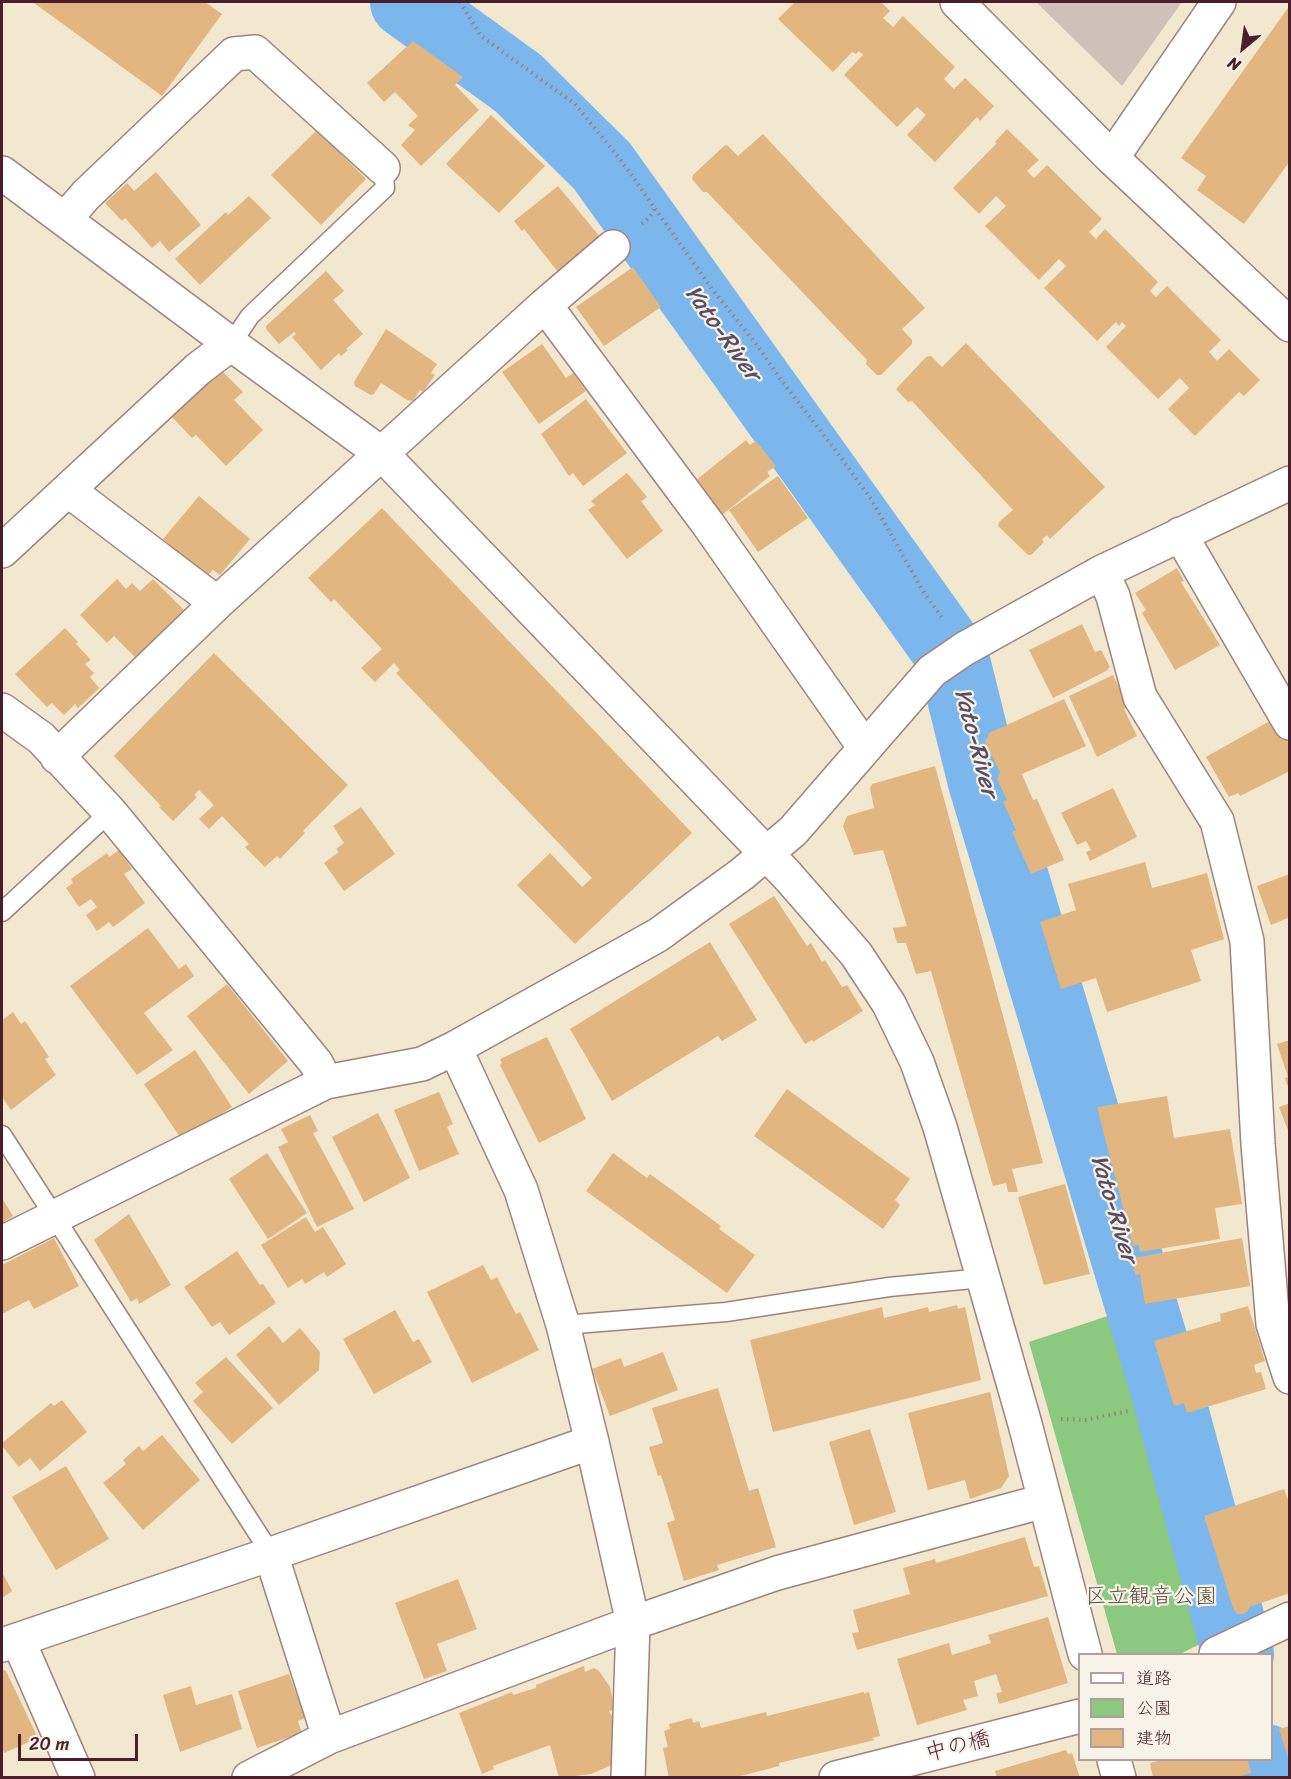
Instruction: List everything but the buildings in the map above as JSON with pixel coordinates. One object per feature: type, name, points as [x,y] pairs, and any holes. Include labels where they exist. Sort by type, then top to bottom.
[{"type":"street","points":[[957,2],[1112,158],[1290,325]]},
{"type":"street","points":[[1112,158],[1219,2]]},
{"type":"street","points":[[65,219],[86,195],[234,54],[255,52],[382,168]]},
{"type":"street","points":[[2,173],[231,344],[382,453],[767,854],[856,954],[889,1004],[917,1062],[940,1127],[1025,1424],[1085,1653]]},
{"type":"street","points":[[57,757],[217,603],[545,305],[613,247]]},
{"type":"street","points":[[545,305],[708,524],[865,748]]},
{"type":"street","points":[[2,551],[198,369],[231,344]]},
{"type":"street","points":[[2,1243],[326,1082],[422,1064],[658,935],[742,874],[793,831],[932,671],[964,649],[1102,572],[1290,483]]},
{"type":"street","points":[[68,490],[217,603]]},
{"type":"street","points":[[1180,534],[1290,723]]},
{"type":"street","points":[[1102,572],[1113,596],[1140,697],[1217,821],[1247,941],[1258,1144],[1273,1324],[1290,1377]]},
{"type":"street","points":[[2,710],[41,738],[110,812],[316,1063],[326,1082]]},
{"type":"street","points":[[455,1048],[520,1190],[563,1325],[592,1442],[633,1623],[628,1778]]},
{"type":"street","points":[[78,1778],[10,1642],[592,1442]]},
{"type":"street","points":[[249,1778],[329,1737],[633,1623],[777,1573],[1044,1501]]},
{"type":"street","points":[[271,1554],[329,1737]]},
{"type":"street","points":[[1218,1653],[1290,1619]]},
{"type":"street","name":"中の橋","points":[[836,1778],[1078,1717]]},
{"type":"street","points":[[1114,1761],[1119,1778]]},
{"type":"lane","points":[[231,344],[250,316],[385,188],[382,168]]},
{"type":"lane","points":[[2,912],[110,812]]},
{"type":"lane","points":[[2,1135],[271,1554]]},
{"type":"lane","points":[[563,1325],[726,1312],[889,1287],[983,1278]]},
{"type":"path","points":[[459,2],[481,36],[574,104],[620,159],[712,289],[757,345],[871,499],[924,592],[964,649]]},
{"type":"path","points":[[649,219],[655,208]]},
{"type":"path","points":[[1025,1424],[1050,1419],[1085,1420],[1129,1411]]},
{"type":"shaded area","points":[[1036,2],[1182,2],[1122,86]]},
{"type":"green space","name":"区立観音公園","points":[[1117,1313],[1214,1637],[1182,1653],[1117,1653],[1029,1342]]},
{"type":"waterway","name":"Yato-River","points":[[406,2],[518,83],[602,166],[953,657],[984,782],[1168,1395],[1238,1653]]},
{"type":"waterway","name":"Yato-River","points":[[1266,1761],[1271,1778]]}]
